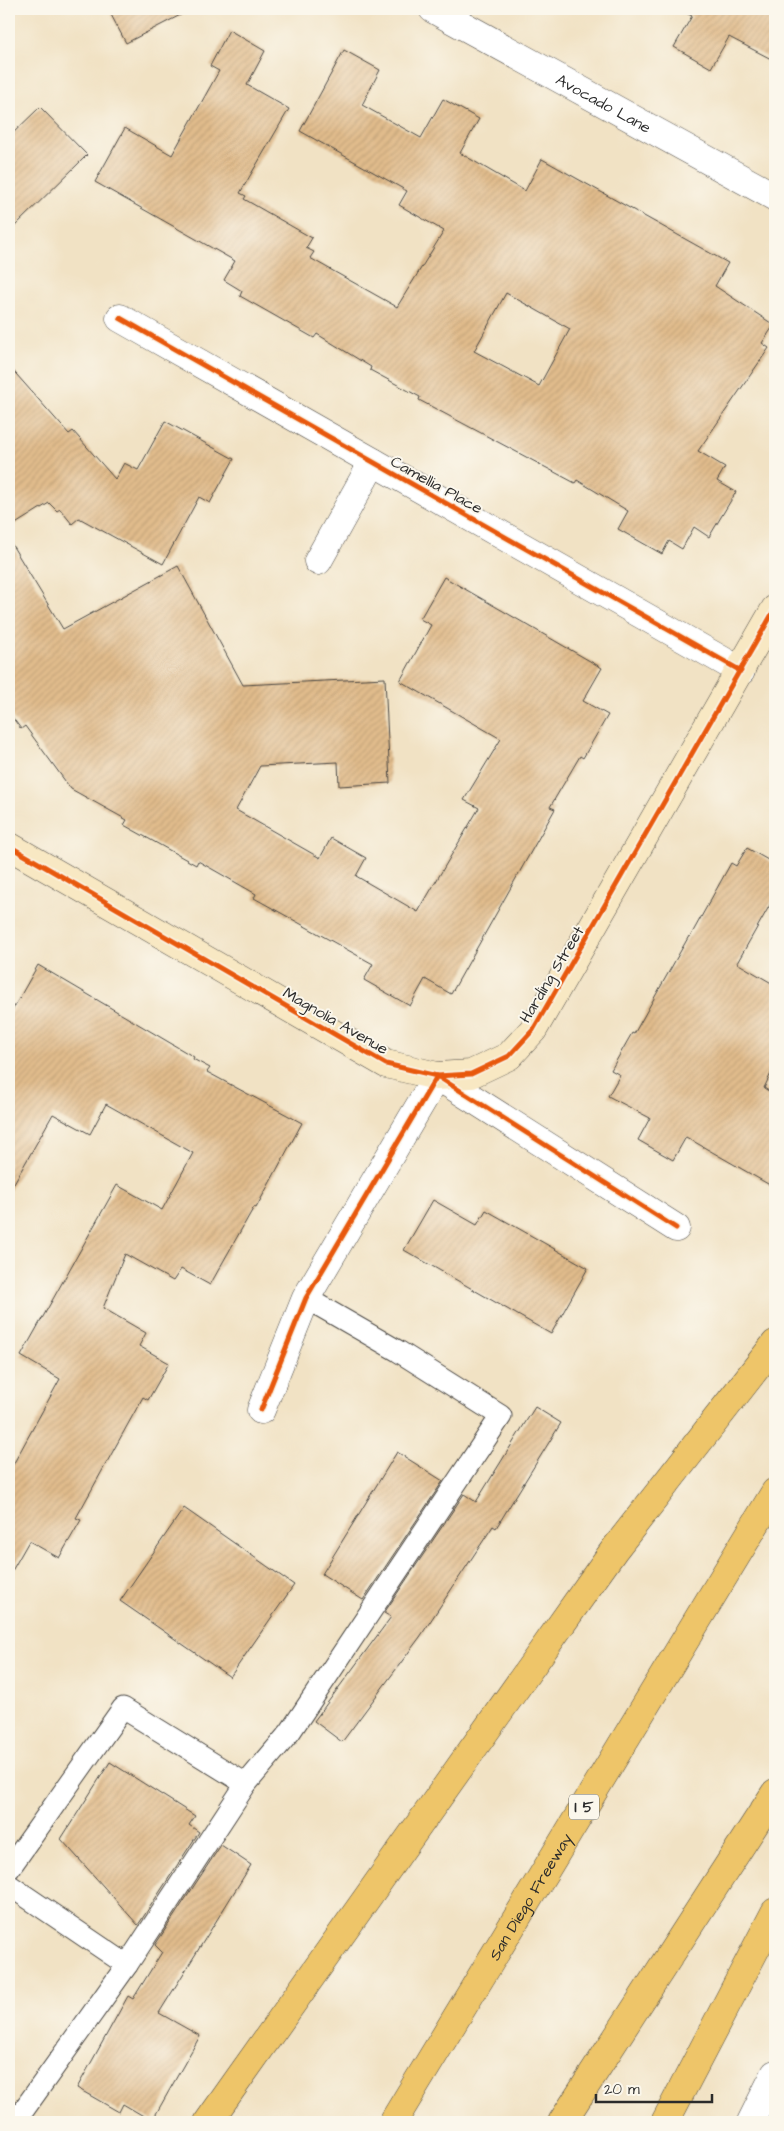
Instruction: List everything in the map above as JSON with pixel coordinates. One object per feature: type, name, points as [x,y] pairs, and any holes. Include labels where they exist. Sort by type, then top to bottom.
[{"type":"highway","points":[[208,2122],[614,1550],[775,1344]]},
{"type":"highway","name":"San Diego Freeway","points":[[393,2122],[775,1492]]},
{"type":"highway","points":[[562,2122],[775,1793]]},
{"type":"highway","points":[[664,2122],[775,1912]]},
{"type":"main road","name":"Harding Street","points":[[437,1076],[471,1074],[509,1056],[533,1030],[775,609]]},
{"type":"main road","name":"Magnolia Avenue","points":[[9,846],[386,1064],[437,1076]]},
{"type":"street","name":"Avocado Lane","points":[[433,9],[775,197]]},
{"type":"street","name":"Camellia Place","points":[[120,318],[741,671]]},
{"type":"street","points":[[318,561],[373,462]]},
{"type":"street","points":[[261,1410],[306,1298],[437,1076]]},
{"type":"street","name":"Magnolia Avenue","points":[[437,1076],[676,1228]]},
{"type":"street","points":[[750,2122],[775,2074]]},
{"type":"lane","points":[[15,2122],[127,1965],[246,1784],[290,1732],[501,1416],[398,1351],[306,1298]]},
{"type":"lane","points":[[9,1869],[124,1708],[246,1784]]},
{"type":"lane","points":[[9,1885],[127,1965]]},
{"type":"building","points":[[108,9],[192,9],[126,43]]},
{"type":"building","points":[[678,9],[775,9],[775,61],[729,37],[711,68],[674,47],[692,16]]},
{"type":"building","points":[[229,30],[265,51],[247,85],[289,109],[240,193],[246,196],[244,199],[312,238],[306,248],[314,252],[310,258],[397,307],[444,231],[399,205],[407,191],[300,131],[344,50],[380,70],[362,105],[421,138],[443,99],[479,119],[460,153],[525,191],[542,159],[728,263],[715,286],[774,325],[762,343],[769,348],[698,451],[725,467],[717,481],[736,492],[709,537],[694,527],[682,549],[669,541],[662,554],[618,529],[628,511],[577,480],[575,483],[419,400],[420,397],[370,370],[371,367],[317,334],[314,338],[240,296],[242,291],[224,280],[235,261],[95,182],[125,128],[172,155],[219,71],[210,66]],"holes":[[[506,293],[570,329],[539,386],[474,351]]]},
{"type":"building","points":[[40,107],[87,155],[9,232],[9,137]]},
{"type":"building","points":[[9,366],[69,434],[73,431],[115,479],[124,463],[138,470],[165,421],[234,459],[210,503],[199,497],[163,564],[79,518],[72,524],[60,509],[57,511],[49,503],[9,528]]},
{"type":"building","points":[[9,540],[63,629],[178,566],[243,685],[385,678],[390,783],[339,786],[338,762],[260,766],[236,810],[320,858],[331,838],[366,858],[356,876],[418,912],[479,808],[464,800],[501,739],[400,681],[431,625],[420,619],[444,577],[602,668],[583,701],[608,715],[583,758],[580,756],[550,807],[555,809],[451,994],[425,979],[410,1006],[364,980],[373,964],[254,898],[256,894],[198,861],[196,865],[124,825],[127,820],[71,789],[25,726],[21,729],[9,713]]},
{"type":"building","points":[[747,848],[775,864],[775,896],[737,963],[775,985],[775,1065],[764,1088],[775,1095],[775,1188],[686,1137],[673,1160],[638,1140],[650,1118],[608,1096],[620,1075],[611,1070],[632,1033],[634,1034],[731,863],[736,866]]},
{"type":"building","points":[[38,965],[194,1057],[193,1059],[210,1068],[207,1072],[302,1123],[256,1208],[254,1207],[210,1285],[181,1269],[173,1281],[125,1254],[103,1308],[146,1333],[139,1346],[169,1363],[148,1400],[143,1397],[76,1518],[81,1520],[59,1558],[29,1541],[9,1576],[9,1472],[60,1379],[21,1356],[117,1185],[162,1210],[193,1153],[106,1104],[90,1134],[53,1114],[9,1192],[9,1016]]},
{"type":"building","points":[[433,1200],[477,1225],[486,1210],[588,1268],[551,1334],[404,1250]]},
{"type":"building","points":[[535,1407],[561,1423],[496,1528],[493,1526],[420,1637],[342,1742],[314,1721],[391,1617],[384,1613],[464,1494],[476,1502]]},
{"type":"building","points":[[397,1452],[443,1481],[363,1600],[322,1574]]},
{"type":"building","points":[[184,1508],[294,1585],[230,1677],[120,1601]]},
{"type":"building","points":[[110,1762],[195,1816],[189,1825],[199,1832],[138,1925],[61,1839]]},
{"type":"building","points":[[221,1845],[251,1865],[159,2013],[200,2036],[152,2121],[123,2104],[119,2112],[77,2088],[128,1996],[133,1999],[162,1952],[155,1945]]},
{"type":"cycle path","points":[[120,318],[741,671]]},
{"type":"cycle path","points":[[437,1076],[471,1074],[509,1056],[533,1030],[775,609]]},
{"type":"cycle path","points":[[9,846],[386,1064],[437,1076],[676,1228]]},
{"type":"cycle path","points":[[261,1410],[306,1298],[437,1076]]}]
